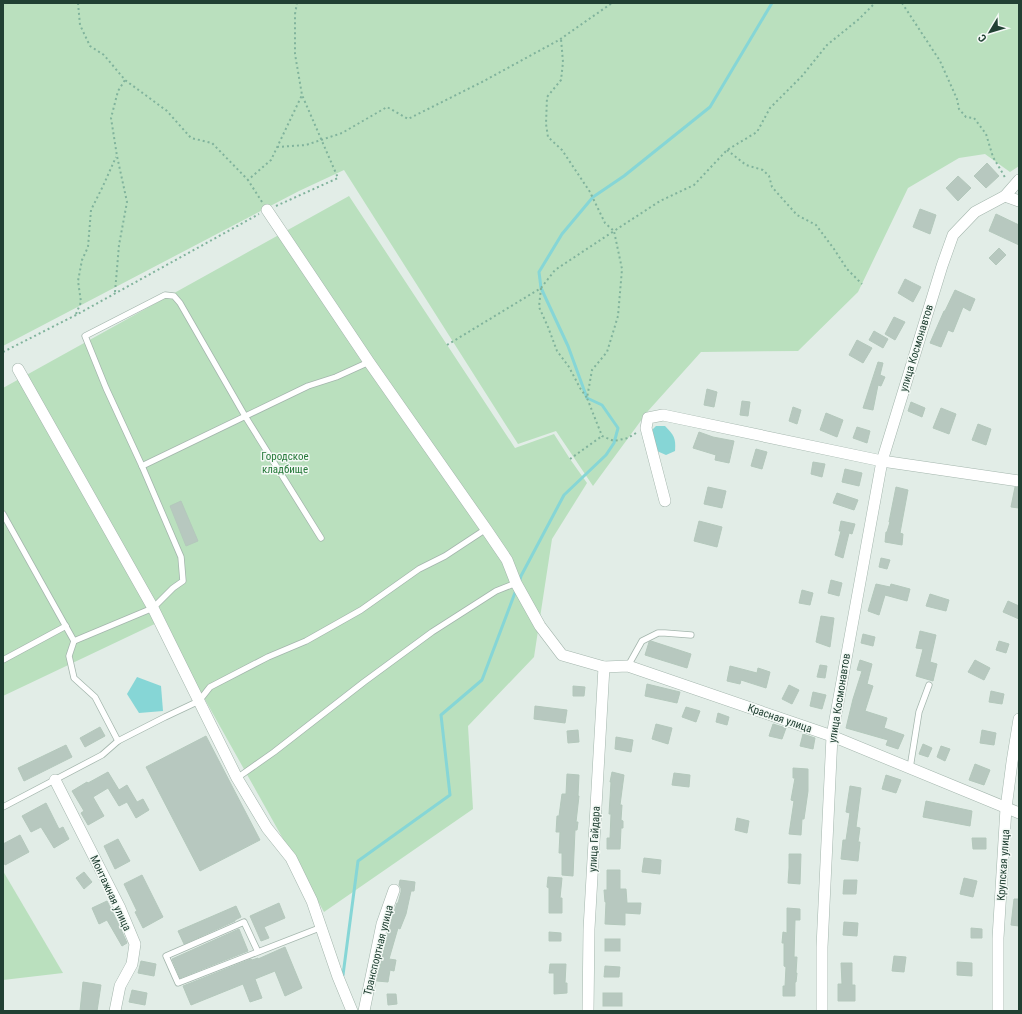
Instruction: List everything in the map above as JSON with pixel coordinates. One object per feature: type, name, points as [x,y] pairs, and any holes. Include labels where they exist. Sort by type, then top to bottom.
[{"type":"street","points":[[1019,180],[1005,196],[1019,201]]},
{"type":"street","name":"улица Космонавтов","points":[[822,1011],[822,946],[832,736],[882,461],[910,367],[953,235],[974,212],[1005,196]]},
{"type":"street","name":"Красная улица","points":[[267,210],[368,362],[486,528],[507,560],[516,583],[540,626],[562,655],[604,667],[628,666],[832,736],[1019,813]]},
{"type":"street","points":[[18,369],[154,608],[237,778],[267,828],[291,858],[312,901],[338,977],[352,1011]]},
{"type":"street","points":[[665,501],[646,428],[648,418],[663,415],[882,461],[1019,481]]},
{"type":"street","name":"улица Гайдара","points":[[588,1011],[589,928],[604,667]]},
{"type":"street","name":"Крупская улица","points":[[998,1011],[998,938],[1006,808],[1019,719]]},
{"type":"street","name":"Монтажная улица","points":[[55,780],[120,908],[135,944],[132,964],[120,986],[115,1011]]},
{"type":"street","name":"Транспортная улица","points":[[364,1011],[382,924],[394,890]]},
{"type":"lane","points":[[118,741],[95,698],[74,678],[68,656],[74,641],[154,608],[183,580],[180,557],[142,466],[106,388],[85,336],[165,295],[174,296],[180,303],[245,416],[321,538]]},
{"type":"lane","points":[[142,466],[308,386],[336,377],[368,362]]},
{"type":"lane","points":[[3,514],[74,641]]},
{"type":"lane","points":[[3,807],[102,755],[118,741],[199,701],[210,687],[268,657],[306,641],[361,610],[419,569],[445,556],[486,528]]},
{"type":"lane","points":[[237,778],[274,752],[364,682],[432,632],[496,591],[516,583]]},
{"type":"lane","points":[[3,660],[66,626]]},
{"type":"lane","points":[[628,666],[642,641],[658,633],[665,632],[691,635]]},
{"type":"lane","points":[[910,768],[919,712],[929,685]]},
{"type":"lane","points":[[258,952],[244,922],[166,956],[178,983],[258,952],[322,927]]},
{"type":"path","points":[[78,3],[80,25],[90,46],[104,55],[125,80],[167,111],[191,138],[212,143],[248,180],[267,210]]},
{"type":"path","points":[[3,352],[76,315],[115,292],[267,210],[338,178],[302,95],[296,54],[295,14],[297,3]]},
{"type":"path","points":[[277,147],[306,145],[342,133],[387,107],[408,120],[482,82],[560,39],[612,3]]},
{"type":"path","points":[[447,344],[541,288],[555,270],[660,201],[694,185],[727,150],[757,132],[770,108],[802,76],[827,45],[859,20],[875,3]]},
{"type":"path","points":[[902,3],[940,61],[959,109],[966,117],[974,118],[986,134],[994,157],[1006,180],[1005,196]]},
{"type":"path","points":[[560,39],[563,62],[561,80],[547,97],[546,124],[548,137],[562,150],[590,192],[605,223],[614,231],[622,269],[618,316],[607,352],[592,370],[587,398]]},
{"type":"path","points":[[115,292],[119,245],[127,202],[117,156],[112,118],[118,91],[125,80]]},
{"type":"path","points":[[248,180],[271,160],[302,95]]},
{"type":"path","points":[[727,150],[746,165],[763,170],[769,176],[772,187],[797,215],[816,225],[847,269],[862,284]]},
{"type":"path","points":[[76,315],[81,302],[78,281],[82,260],[88,247],[91,210],[117,156]]},
{"type":"path","points":[[541,288],[540,307],[557,351],[569,367],[587,398],[602,436],[615,441],[628,438],[646,428]]},
{"type":"path","points":[[570,459],[602,436]]},
{"type":"green space","points":[[3,3],[1019,3],[1019,166],[1010,172],[985,154],[959,158],[908,188],[858,292],[798,351],[701,352],[648,411],[593,486],[556,431],[518,444],[344,170],[299,191],[3,346]]},
{"type":"green space","name":"Городское кладбище","points":[[349,196],[515,448],[554,434],[587,483],[552,539],[534,657],[468,726],[473,809],[324,912],[161,621],[3,696],[3,388]]},
{"type":"green space","points":[[3,871],[63,973],[3,980]]},
{"type":"water","points":[[656,426],[665,426],[674,437],[675,451],[666,455],[657,451],[651,431]]},
{"type":"water","points":[[137,677],[161,686],[163,711],[139,713],[127,694]]},
{"type":"building","points":[[987,163],[999,176],[986,188],[974,176]]},
{"type":"building","points":[[958,176],[971,188],[958,201],[946,188]]},
{"type":"building","points":[[920,209],[936,215],[930,234],[913,227]]},
{"type":"building","points":[[996,214],[1019,225],[1019,245],[989,231]]},
{"type":"building","points":[[999,248],[1006,255],[996,265],[989,258]]},
{"type":"building","points":[[905,279],[921,287],[913,302],[898,293]]},
{"type":"building","points":[[955,290],[975,299],[970,311],[963,307],[953,332],[948,330],[941,347],[930,343]]},
{"type":"building","points":[[894,317],[905,322],[895,340],[885,334]]},
{"type":"building","points":[[874,331],[888,339],[883,348],[869,340]]},
{"type":"building","points":[[857,340],[872,348],[863,363],[849,355]]},
{"type":"building","points":[[878,362],[883,363],[880,375],[885,377],[881,386],[878,385],[873,410],[863,408]]},
{"type":"building","points":[[707,389],[717,392],[714,407],[704,405]]},
{"type":"building","points":[[742,401],[750,402],[748,416],[740,415]]},
{"type":"building","points":[[911,402],[925,408],[922,417],[908,411]]},
{"type":"building","points":[[793,407],[801,410],[797,424],[789,421]]},
{"type":"building","points":[[941,408],[956,414],[949,434],[933,428]]},
{"type":"building","points":[[826,413],[843,420],[837,437],[820,430]]},
{"type":"building","points":[[978,424],[991,429],[986,445],[972,440]]},
{"type":"building","points":[[857,427],[870,431],[867,443],[853,438]]},
{"type":"building","points":[[699,432],[713,437],[734,441],[729,463],[715,460],[716,455],[693,448]]},
{"type":"building","points":[[756,449],[767,452],[762,469],[751,466]]},
{"type":"building","points":[[813,462],[825,464],[822,477],[811,474]]},
{"type":"building","points":[[845,469],[862,473],[859,486],[842,482]]},
{"type":"building","points":[[708,487],[726,491],[722,508],[704,504]]},
{"type":"building","points":[[896,487],[908,490],[900,533],[903,534],[902,545],[885,542]]},
{"type":"building","points":[[1015,487],[1019,488],[1019,508],[1011,507]]},
{"type":"building","points":[[837,493],[858,500],[854,510],[833,503]]},
{"type":"building","points":[[181,501],[198,541],[186,546],[170,506]]},
{"type":"building","points":[[699,521],[722,527],[717,547],[694,541]]},
{"type":"building","points":[[841,521],[855,524],[852,534],[849,533],[843,558],[835,555],[841,531],[839,531]]},
{"type":"building","points":[[881,558],[890,560],[887,569],[879,567]]},
{"type":"building","points":[[831,580],[842,583],[839,596],[828,593]]},
{"type":"building","points":[[876,584],[890,587],[891,584],[910,589],[907,601],[885,595],[879,615],[868,611]]},
{"type":"building","points":[[802,590],[813,593],[810,605],[799,603]]},
{"type":"building","points":[[930,594],[949,600],[946,611],[926,606]]},
{"type":"building","points":[[1008,601],[1019,606],[1019,619],[1003,612]]},
{"type":"building","points":[[821,616],[834,618],[830,647],[816,642]]},
{"type":"building","points":[[920,631],[936,635],[930,662],[937,664],[933,681],[916,676],[923,649],[916,648]]},
{"type":"building","points":[[863,634],[875,637],[873,646],[861,643]]},
{"type":"building","points":[[651,641],[691,654],[687,668],[645,655],[649,642]]},
{"type":"building","points":[[999,641],[1009,644],[1006,653],[996,650]]},
{"type":"building","points":[[860,660],[872,664],[867,684],[873,686],[865,711],[887,718],[884,728],[904,735],[898,749],[886,745],[888,740],[846,728],[862,671],[857,670]]},
{"type":"building","points":[[975,660],[990,668],[984,680],[968,672]]},
{"type":"building","points":[[820,665],[827,666],[825,678],[817,677]]},
{"type":"building","points":[[730,666],[757,673],[758,668],[770,672],[766,688],[741,680],[740,684],[727,681]]},
{"type":"building","points":[[647,684],[680,692],[677,703],[645,696]]},
{"type":"building","points":[[789,685],[799,690],[792,704],[782,699]]},
{"type":"building","points":[[573,686],[585,687],[584,696],[573,696]]},
{"type":"building","points":[[991,691],[1004,694],[1002,704],[989,702]]},
{"type":"building","points":[[813,692],[826,695],[822,709],[810,706]]},
{"type":"building","points":[[535,706],[567,710],[565,723],[534,719]]},
{"type":"building","points":[[686,707],[700,711],[696,722],[682,717]]},
{"type":"building","points":[[718,713],[729,717],[727,725],[716,722]]},
{"type":"building","points":[[656,724],[672,728],[668,744],[652,739]]},
{"type":"building","points":[[773,724],[786,728],[782,739],[769,736]]},
{"type":"building","points":[[100,727],[105,736],[85,747],[80,738]]},
{"type":"building","points":[[578,730],[579,742],[568,743],[567,731]]},
{"type":"building","points":[[982,730],[996,733],[994,745],[980,743]]},
{"type":"building","points":[[803,734],[815,738],[813,749],[800,746]]},
{"type":"building","points":[[206,736],[260,840],[200,871],[146,767]]},
{"type":"building","points":[[616,737],[633,740],[631,752],[615,749]]},
{"type":"building","points":[[923,744],[932,748],[928,757],[919,754]]},
{"type":"building","points":[[66,745],[72,757],[24,781],[18,768]]},
{"type":"building","points":[[941,746],[950,749],[945,761],[937,757]]},
{"type":"building","points":[[975,764],[990,770],[984,785],[969,780]]},
{"type":"building","points":[[793,768],[808,769],[808,791],[804,819],[802,819],[801,835],[789,834],[794,801],[791,800],[795,778],[793,778]]},
{"type":"building","points":[[108,772],[119,790],[127,785],[137,802],[143,799],[149,810],[136,818],[127,802],[119,806],[108,788],[93,797],[104,816],[88,825],[81,813],[84,811],[72,791]]},
{"type":"building","points":[[612,772],[624,775],[620,805],[622,805],[621,820],[623,821],[623,828],[621,828],[620,849],[607,849],[607,838],[610,838],[611,814],[609,814],[610,782]]},
{"type":"building","points":[[674,773],[690,775],[689,787],[672,785]]},
{"type":"building","points":[[567,774],[579,775],[579,796],[576,822],[578,822],[577,830],[575,830],[573,876],[562,875],[562,853],[559,853],[560,832],[556,832],[557,816],[559,816],[562,794],[566,794]]},
{"type":"building","points":[[886,775],[901,780],[896,793],[882,789]]},
{"type":"building","points":[[850,786],[861,788],[856,827],[860,828],[858,861],[841,859],[843,840],[846,840],[850,813],[846,812]]},
{"type":"building","points":[[926,801],[972,811],[970,826],[923,817]]},
{"type":"building","points":[[46,803],[59,829],[63,827],[69,839],[54,848],[41,827],[31,832],[22,816]]},
{"type":"building","points":[[737,818],[749,821],[747,833],[735,830]]},
{"type":"building","points":[[20,835],[29,852],[5,865],[3,860],[3,844]]},
{"type":"building","points":[[972,838],[986,838],[986,849],[973,849]]},
{"type":"building","points":[[118,839],[130,861],[115,869],[104,846]]},
{"type":"building","points":[[789,854],[801,854],[800,884],[788,883]]},
{"type":"building","points":[[644,858],[661,860],[660,874],[642,872]]},
{"type":"building","points":[[607,870],[620,870],[620,889],[626,889],[627,903],[641,903],[640,914],[625,913],[625,925],[605,924],[606,902],[604,890],[607,890]]},
{"type":"building","points":[[84,872],[92,882],[84,889],[76,878]]},
{"type":"building","points":[[142,875],[163,917],[143,928],[135,912],[137,911],[124,884]]},
{"type":"building","points":[[548,877],[562,878],[560,898],[562,898],[562,913],[549,913],[549,888],[547,887]]},
{"type":"building","points":[[964,878],[977,881],[973,897],[960,894]]},
{"type":"building","points":[[400,880],[415,882],[414,891],[411,891],[406,914],[400,929],[398,928],[389,959],[396,960],[394,971],[390,970],[388,982],[377,981],[389,927],[401,892],[399,885]]},
{"type":"building","points":[[844,880],[857,880],[856,894],[843,894]]},
{"type":"building","points":[[1014,899],[1019,899],[1019,926],[1011,925]]},
{"type":"building","points":[[107,901],[127,943],[122,946],[107,920],[99,924],[92,908]]},
{"type":"building","points":[[279,903],[285,918],[264,927],[269,938],[261,941],[250,916]]},
{"type":"building","points":[[236,906],[241,917],[184,944],[178,931]]},
{"type":"building","points":[[787,908],[800,909],[800,920],[795,920],[794,957],[797,957],[797,973],[795,982],[795,996],[783,996],[786,967],[784,966],[784,943],[782,943],[783,932],[787,933]]},
{"type":"building","points":[[844,922],[858,923],[857,936],[843,935]]},
{"type":"building","points":[[971,928],[982,929],[982,938],[971,938]]},
{"type":"building","points":[[239,929],[248,951],[180,978],[172,959]]},
{"type":"building","points":[[549,932],[561,933],[561,941],[549,941]]},
{"type":"building","points":[[605,939],[620,939],[620,951],[605,951]]},
{"type":"building","points":[[285,947],[302,988],[285,996],[275,971],[255,979],[262,998],[250,1002],[243,984],[191,1005],[183,986],[251,959],[258,959]]},
{"type":"building","points":[[894,956],[906,957],[904,972],[892,971]]},
{"type":"building","points":[[141,961],[156,964],[154,976],[138,973]]},
{"type":"building","points":[[957,962],[972,963],[972,976],[957,975]]},
{"type":"building","points":[[841,963],[852,963],[852,985],[855,985],[855,1001],[838,1001],[838,984],[842,984]]},
{"type":"building","points":[[550,964],[566,964],[565,983],[567,983],[567,993],[554,994],[554,973],[549,973]]},
{"type":"building","points":[[605,966],[620,967],[619,977],[604,977]]},
{"type":"building","points":[[83,982],[101,985],[97,1011],[80,1011]]},
{"type":"building","points":[[132,990],[147,993],[145,1005],[129,1002]]},
{"type":"building","points":[[603,993],[622,993],[622,1006],[603,1006]]},
{"type":"building","points":[[387,994],[396,994],[397,1004],[388,1005]]},
{"type":"waterway","points":[[519,583],[521,576],[564,495],[606,455],[614,443],[618,428],[602,405],[587,398],[568,346],[541,288],[539,272],[562,234],[593,197],[624,176],[710,107],[772,3]]},
{"type":"waterway","points":[[343,975],[358,861],[450,795],[441,715],[482,680],[516,590]]}]
